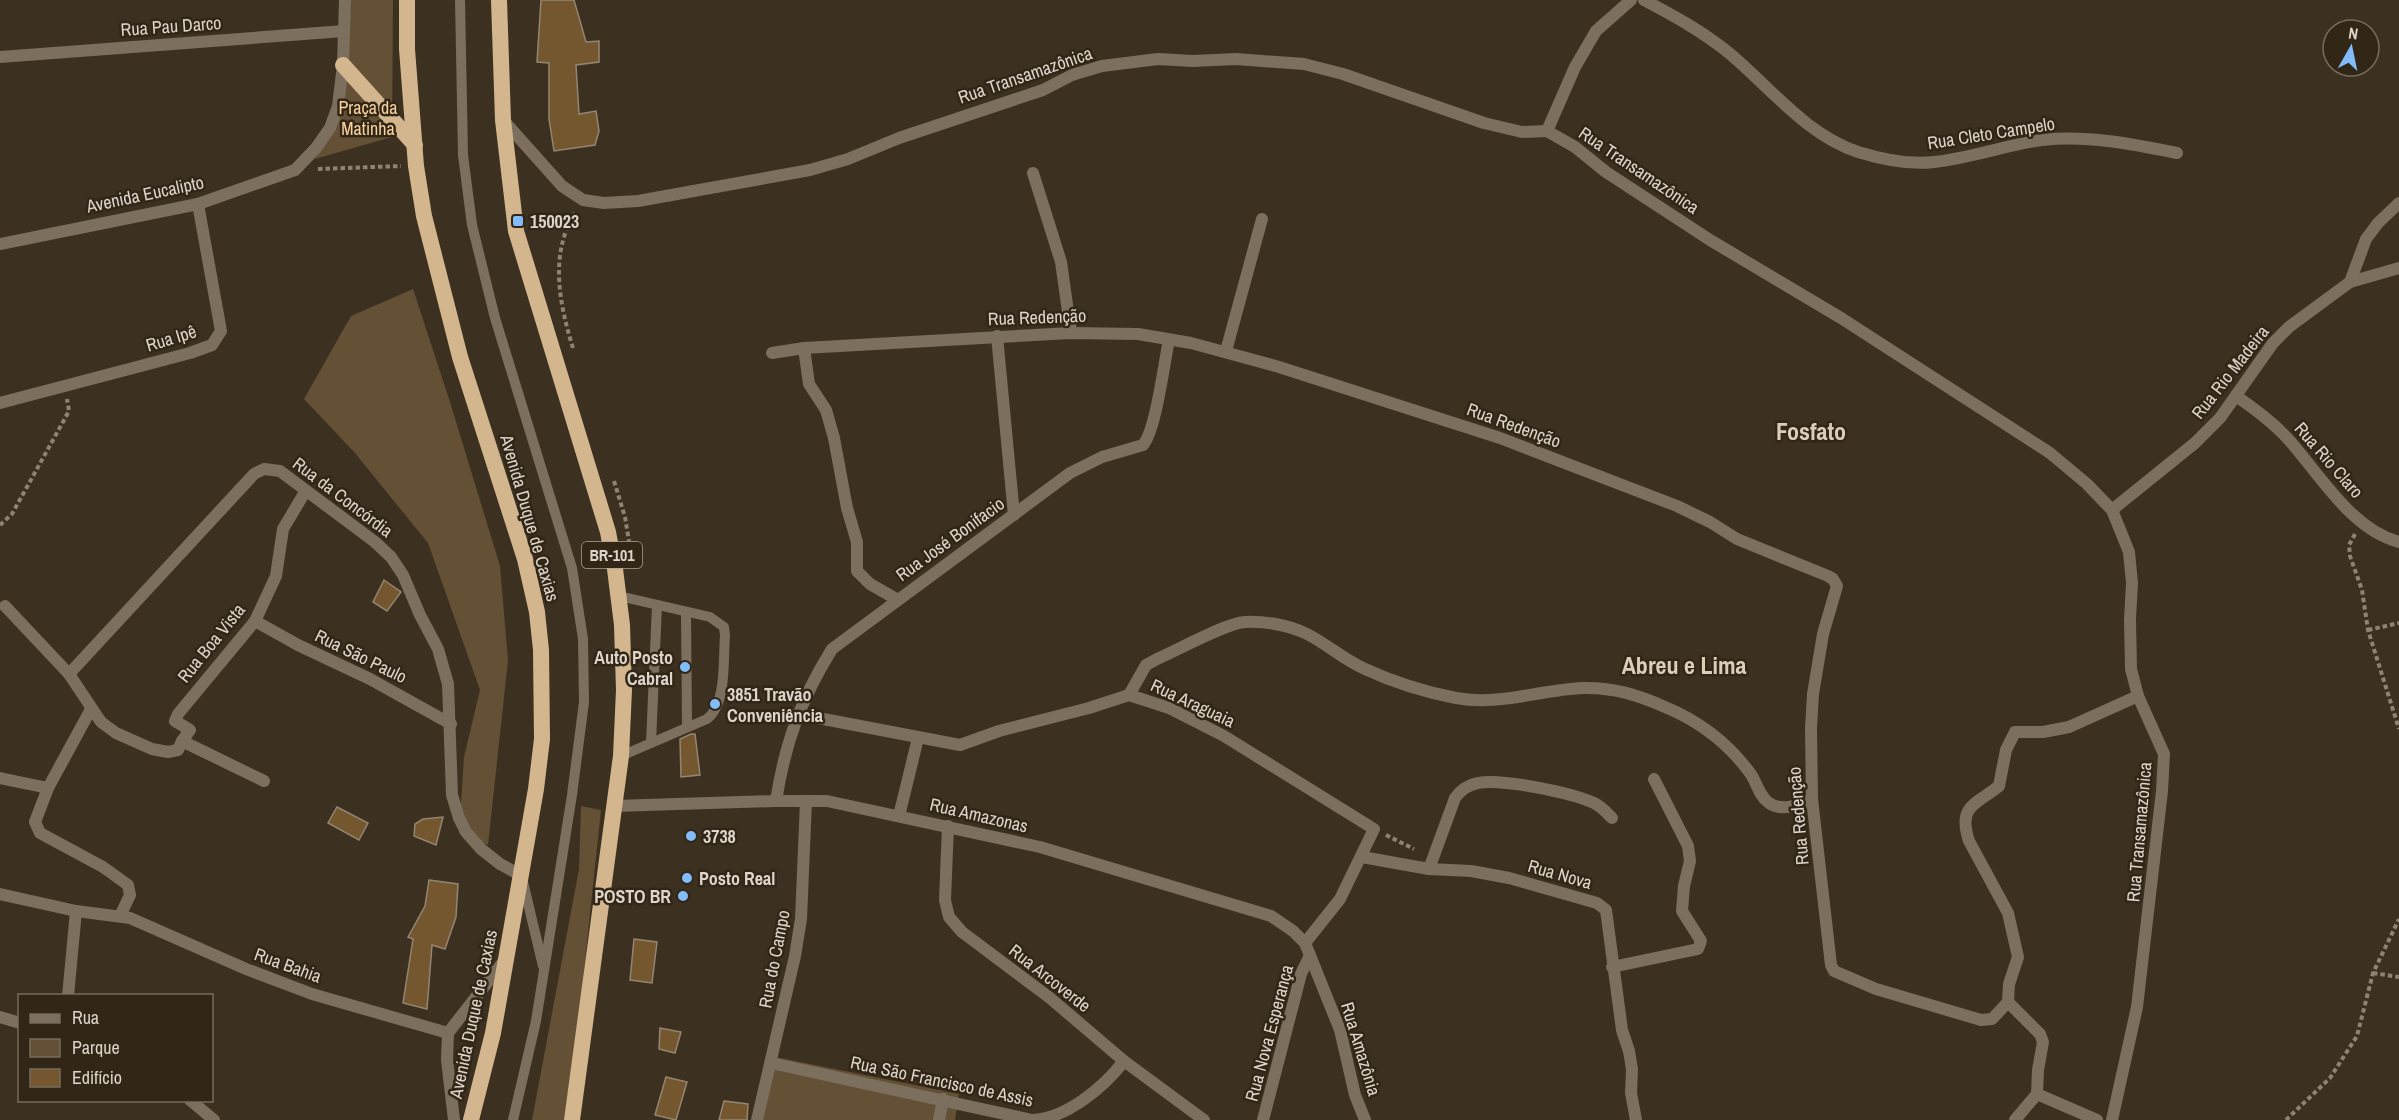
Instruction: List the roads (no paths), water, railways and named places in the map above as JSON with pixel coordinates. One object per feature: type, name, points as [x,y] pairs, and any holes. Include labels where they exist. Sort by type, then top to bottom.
[{"type":"highway","name":"Avenida Duque de Caxias","points":[[407,0],[407,50],[416,166],[424,216],[457,346],[525,559],[537,612],[541,650],[542,739],[522,876],[493,1033],[471,1120]]},
{"type":"highway","name":"BR-101","points":[[499,0],[503,120],[516,231],[598,498],[615,569],[622,625],[624,690],[621,756],[572,1120]]},
{"type":"highway","points":[[342,65],[415,145]]},
{"type":"street","name":"Avenida Eucalipto","points":[[0,244],[198,204],[295,170],[316,148],[330,128],[338,106],[345,0]]},
{"type":"street","points":[[1546,131],[1575,67],[1596,31],[1631,0]]},
{"type":"street","name":"Rua Cleto Campelo","points":[[1644,0],[1703,32],[1811,128],[1857,151],[1895,161],[1933,163],[2042,140],[2085,139],[2121,142],[2177,153]]},
{"type":"street","name":"Rua Pau Darco","points":[[0,57],[344,31]]},
{"type":"street","name":"Rua Transamazônica","points":[[503,120],[562,186],[583,200],[603,203],[638,201],[810,170],[848,159],[899,138],[1043,90],[1072,75],[1092,69],[1158,59],[1192,61],[1236,59],[1304,64],[1343,74],[1484,123],[1522,132],[1546,131],[1575,147],[1606,172],[1710,240],[1841,318],[2050,453],[2087,484],[2112,510],[2129,552],[2132,583],[2131,669],[2138,696],[2164,754],[2162,791],[2137,1007],[2112,1120]]},
{"type":"street","points":[[1033,173],[1061,262],[1071,333]]},
{"type":"street","points":[[2350,282],[2366,239],[2378,223],[2399,203]]},
{"type":"street","name":"Rua Ipê","points":[[0,403],[190,353],[216,341],[221,331],[198,204]]},
{"type":"street","points":[[1226,351],[1262,219]]},
{"type":"street","name":"Rua Rio Madeira","points":[[2112,510],[2195,443],[2220,418],[2273,343],[2289,327],[2350,282],[2399,268]]},
{"type":"street","name":"Rua Redenção","points":[[772,353],[804,348],[1071,333],[1137,334],[1191,342],[1500,438],[1677,506],[1710,522],[1737,539],[1833,579],[1838,586],[1823,634],[1813,694],[1811,728],[1812,799],[1831,964],[1834,971],[1876,989],[1982,1020],[1992,1019],[2008,1002]]},
{"type":"street","points":[[997,336],[1014,515]]},
{"type":"street","name":"Rua José Bonifacio","points":[[776,801],[789,735],[817,673],[832,649],[1070,473],[1102,457],[1143,445],[1154,423],[1169,340]]},
{"type":"street","points":[[804,348],[809,384],[826,410],[834,438],[847,508],[857,542],[857,571],[870,584],[898,600]]},
{"type":"street","name":"Rua Rio Claro","points":[[2236,396],[2260,412],[2288,439],[2360,523],[2380,536],[2399,542]]},
{"type":"street","name":"Rua da Concórdia","points":[[69,674],[254,474],[264,469],[280,471],[305,492],[375,542],[391,557],[403,575],[438,649],[448,684],[452,795],[459,818],[466,832],[481,849],[500,864],[522,876]]},
{"type":"street","name":"Rua Boa Vista","points":[[183,741],[190,730],[175,721],[178,714],[255,621],[276,576],[284,529],[305,492]]},
{"type":"street","points":[[5,606],[69,674],[102,722],[116,733],[152,749],[174,752],[178,750],[183,741],[264,781]]},
{"type":"street","name":"Rua São Paulo","points":[[255,621],[451,723]]},
{"type":"street","points":[[1129,695],[1146,665],[1243,622],[1290,627],[1308,634],[1339,656],[1366,670],[1398,682],[1456,698],[1493,700],[1580,688],[1603,688],[1634,693],[1675,711],[1713,732],[1751,774],[1760,793],[1769,803],[1786,808],[1812,799]]},
{"type":"street","name":"Rua Araguaia","points":[[797,714],[960,745],[999,731],[1089,708],[1129,695],[1169,708],[1224,736],[1374,829]]},
{"type":"street","points":[[2015,1120],[2037,1094],[2043,1042],[2040,1034],[2008,1002],[2011,975],[2018,963],[2014,935],[2008,913],[1969,841],[1965,829],[1970,808],[1975,801],[1999,786],[2006,750],[2015,732],[2043,732],[2069,727],[2138,696]]},
{"type":"street","points":[[92,709],[48,788],[36,815],[36,828],[40,833],[104,867],[128,885],[130,895],[128,903],[120,916]]},
{"type":"street","points":[[898,816],[918,738]]},
{"type":"street","points":[[0,778],[48,788]]},
{"type":"street","points":[[1612,967],[1698,949],[1701,941],[1682,911],[1684,886],[1690,861],[1688,846],[1654,779]]},
{"type":"street","points":[[1431,864],[1455,798],[1461,790],[1478,783],[1506,784],[1576,796],[1601,807],[1612,818]]},
{"type":"street","name":"Rua do Campo","points":[[757,1120],[801,919],[806,801]]},
{"type":"street","name":"Rua Amazonas","points":[[614,807],[827,801],[1040,847],[1271,916],[1293,931],[1307,949]]},
{"type":"street","name":"Rua Arcoverde","points":[[948,826],[945,900],[949,917],[962,932],[1050,998],[1124,1061],[1204,1120]]},
{"type":"street","name":"Rua Nova Esperança","points":[[1263,1120],[1307,949],[1340,898],[1374,829]]},
{"type":"street","name":"Rua Nova","points":[[1362,857],[1431,864],[1509,878],[1601,905],[1606,910],[1609,926],[1612,967],[1622,1030],[1632,1069],[1631,1093],[1637,1118]]},
{"type":"street","name":"Rua Bahia","points":[[0,894],[76,911],[120,916],[312,994],[448,1034]]},
{"type":"street","points":[[68,994],[76,911]]},
{"type":"street","name":"Rua Amazônia","points":[[1307,949],[1340,1030],[1355,1095],[1365,1120]]},
{"type":"street","points":[[454,1120],[447,1060],[448,1034],[506,958]]},
{"type":"street","points":[[0,1017],[18,1022]]},
{"type":"street","name":"Rua São Francisco de Assis","points":[[771,1064],[943,1099],[1032,1120],[1042,1119],[1068,1108],[1110,1078],[1124,1061]]},
{"type":"street","points":[[2037,1094],[2097,1120]]},
{"type":"street","points":[[939,1120],[943,1099]]},
{"type":"street","points":[[191,1102],[214,1120]]},
{"type":"lane","points":[[460,0],[463,154],[472,225],[495,318],[572,568],[583,639],[584,702],[536,1021],[513,1120]]},
{"type":"lane","points":[[619,596],[719,622],[724,627],[725,636],[720,700],[714,714],[621,756]]},
{"type":"lane","points":[[651,743],[657,605]]},
{"type":"lane","points":[[686,612],[687,727]]},
{"type":"lane","points":[[522,876],[544,971]]},
{"type":"place","name":"150023","points":[[518,221]]},
{"type":"place","name":"Auto Posto Cabral","points":[[685,667]]},
{"type":"place","name":"3851 Travão Conveniência","points":[[715,704]]},
{"type":"place","name":"3738","points":[[691,836]]},
{"type":"place","name":"Posto Real","points":[[687,878]]},
{"type":"place","name":"POSTO BR","points":[[683,896]]},
{"type":"district","name":"Fosfato","points":[[1811,431]]},
{"type":"district","name":"Abreu e Lima","points":[[1684,665]]},
{"type":"park label","name":"Praça da Matinha","points":[[368,117]]}]
